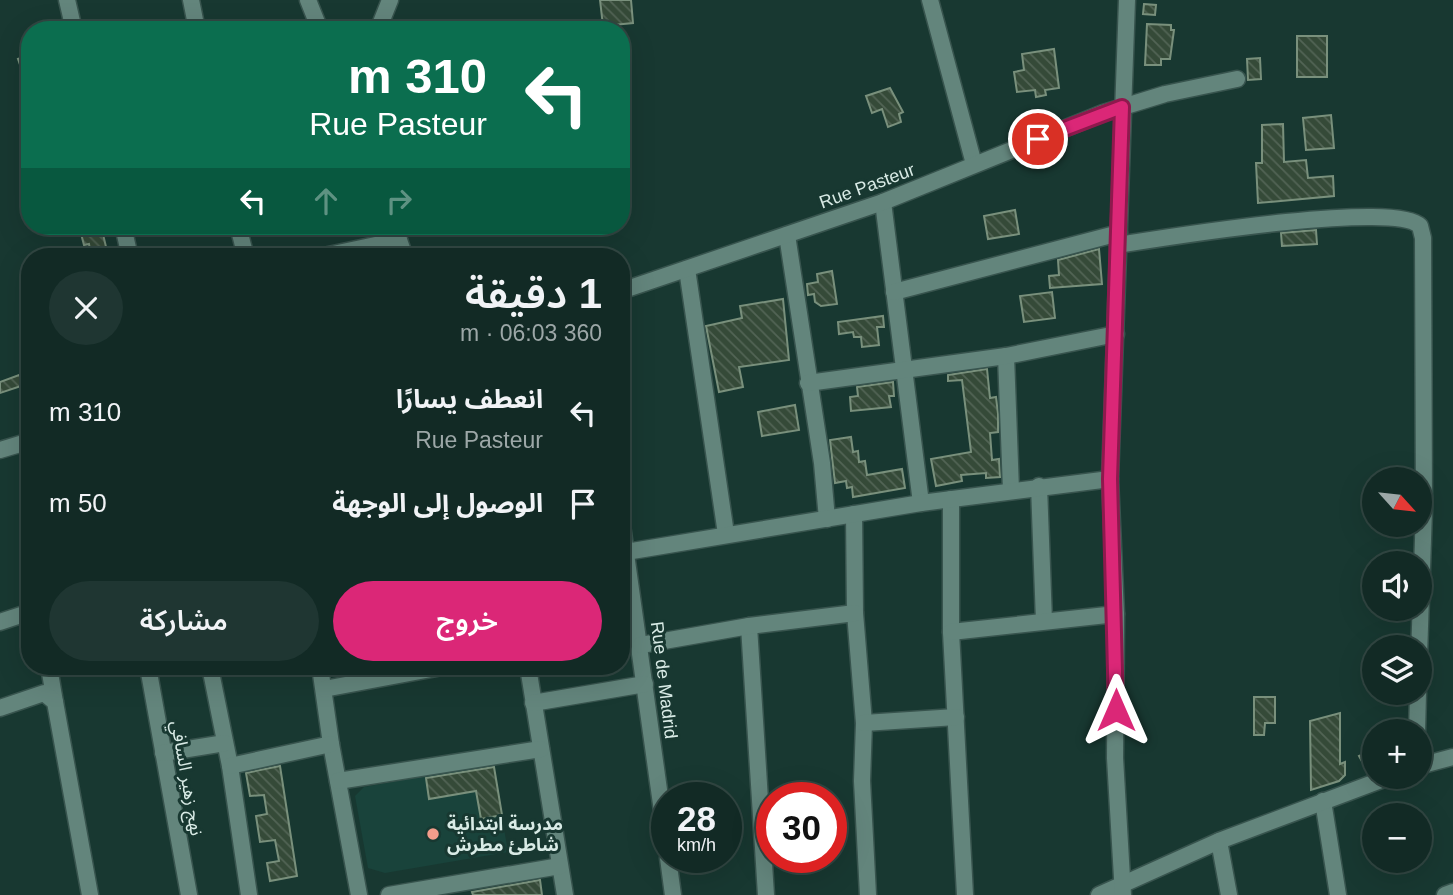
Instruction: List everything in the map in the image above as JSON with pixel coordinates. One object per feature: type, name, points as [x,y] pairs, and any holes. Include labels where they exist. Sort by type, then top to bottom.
[{"type":"street","points":[[66,0],[72,21]]},
{"type":"street","points":[[191,0],[195,21]]},
{"type":"street","points":[[308,0],[316,21]]},
{"type":"street","points":[[382,21],[390,0]]},
{"type":"street","points":[[930,0],[974,164]]},
{"type":"street","points":[[1123,890],[1115,758],[1116,614],[1110,479],[1127,0]]},
{"type":"street","name":"Rue Pasteur","points":[[630,288],[883,202],[1122,107],[1237,79]]},
{"type":"street","points":[[883,202],[920,503]]},
{"type":"street","points":[[894,292],[1118,239],[1260,224],[1340,219],[1408,219],[1420,226],[1423,238],[1424,510],[1420,635]]},
{"type":"street","points":[[348,248],[390,235]]},
{"type":"street","points":[[787,235],[822,463],[827,519]]},
{"type":"street","points":[[687,269],[726,534]]},
{"type":"street","points":[[808,383],[1006,356],[1116,334]]},
{"type":"street","points":[[1006,356],[1011,489]]},
{"type":"street","points":[[0,450],[21,444]]},
{"type":"street","points":[[630,551],[1011,489],[1110,479]]},
{"type":"street","points":[[1039,486],[1044,621]]},
{"type":"street","points":[[951,499],[951,632],[965,895]]},
{"type":"street","points":[[854,514],[855,613],[864,723],[862,781],[868,895]]},
{"type":"street","name":"Rue de Madrid","points":[[630,577],[658,782]]},
{"type":"street","points":[[641,645],[749,626],[855,613]]},
{"type":"street","points":[[951,632],[1116,614]]},
{"type":"street","points":[[0,622],[21,615]]},
{"type":"street","points":[[749,626],[766,895]]},
{"type":"street","points":[[50,675],[90,895]]},
{"type":"street","name":"نهج زهير السافي","points":[[149,675],[189,895]]},
{"type":"street","points":[[212,675],[230,766],[249,895]]},
{"type":"street","points":[[321,675],[331,744],[359,895]]},
{"type":"street","points":[[324,689],[399,675]]},
{"type":"street","points":[[529,675],[565,895]]},
{"type":"street","points":[[533,703],[645,684]]},
{"type":"street","points":[[0,708],[44,693],[55,702]]},
{"type":"street","points":[[864,723],[956,717]]},
{"type":"street","points":[[163,753],[225,743]]},
{"type":"street","points":[[230,766],[331,744]]},
{"type":"street","points":[[338,781],[541,749]]},
{"type":"street","points":[[1432,763],[1453,757]]},
{"type":"street","points":[[1099,895],[1123,890],[1219,841],[1362,787]]},
{"type":"street","points":[[1323,801],[1338,895]]},
{"type":"street","points":[[1219,841],[1228,895]]},
{"type":"street","points":[[390,895],[456,889],[560,866]]},
{"type":"street","points":[[670,873],[673,895]]},
{"type":"street","points":[[1445,895],[1453,892]]},
{"type":"shaded area","name":"مدرسة ابتدائية شاطئ مطرش","points":[[493,764],[508,852],[385,873],[368,868],[355,796],[364,787]]},
{"type":"building","points":[[600,0],[631,0],[633,23],[602,21]]},
{"type":"building","points":[[1144,4],[1156,5],[1155,15],[1143,14]]},
{"type":"building","points":[[1147,24],[1171,25],[1171,30],[1174,30],[1170,59],[1161,59],[1161,65],[1145,65]]},
{"type":"building","points":[[1297,36],[1327,36],[1327,77],[1297,77]]},
{"type":"building","points":[[1054,49],[1059,88],[1045,90],[1046,95],[1036,97],[1035,90],[1017,92],[1014,72],[1024,70],[1022,54]]},
{"type":"building","points":[[1260,58],[1261,79],[1248,80],[1247,59]]},
{"type":"building","points":[[890,88],[903,112],[899,114],[901,122],[888,127],[882,109],[872,113],[866,96]]},
{"type":"building","points":[[1331,115],[1334,148],[1306,150],[1303,118]]},
{"type":"building","points":[[1283,124],[1284,162],[1306,160],[1308,178],[1333,176],[1334,196],[1258,203],[1256,163],[1262,163],[1262,125]]},
{"type":"building","points":[[1015,210],[1019,234],[988,239],[984,216]]},
{"type":"building","points":[[1316,230],[1317,244],[1282,246],[1281,233]]},
{"type":"building","points":[[81,235],[103,235],[106,248],[90,248],[89,244],[84,245]]},
{"type":"building","points":[[1099,249],[1102,284],[1050,288],[1049,276],[1059,275],[1058,260]]},
{"type":"building","points":[[832,271],[837,304],[821,306],[815,302],[814,294],[808,295],[807,284],[818,282],[817,274]]},
{"type":"building","points":[[1052,292],[1055,318],[1024,322],[1020,296]]},
{"type":"building","points":[[783,299],[789,360],[739,367],[743,387],[719,392],[706,326],[742,318],[740,306]]},
{"type":"building","points":[[883,316],[884,327],[877,327],[879,345],[862,347],[861,337],[854,337],[853,332],[839,334],[838,322]]},
{"type":"building","points":[[987,369],[990,398],[996,397],[998,414],[998,432],[990,433],[992,460],[999,459],[1000,477],[986,478],[986,473],[961,475],[962,481],[936,486],[931,459],[971,452],[962,380],[948,381],[948,375]]},
{"type":"building","points":[[21,374],[21,386],[0,393],[0,382]]},
{"type":"building","points":[[893,382],[894,396],[889,396],[891,407],[851,411],[850,397],[858,396],[857,387]]},
{"type":"building","points":[[795,405],[799,430],[762,436],[758,412]]},
{"type":"building","points":[[851,437],[853,452],[858,451],[859,462],[865,461],[867,475],[902,469],[905,488],[853,497],[852,487],[847,488],[846,481],[835,483],[830,440]]},
{"type":"building","points":[[1254,697],[1275,697],[1275,723],[1265,723],[1264,735],[1254,735]]},
{"type":"building","points":[[1340,713],[1340,764],[1345,762],[1345,775],[1339,781],[1311,790],[1310,721]]},
{"type":"building","points":[[280,766],[297,876],[270,881],[267,863],[279,861],[275,840],[260,842],[256,816],[267,814],[264,795],[250,796],[246,773]]},
{"type":"building","points":[[494,767],[502,815],[481,819],[476,791],[429,799],[426,778]]},
{"type":"building","points":[[540,880],[542,895],[473,895],[472,892]]},
{"type":"place","name":"مدرسة ابتدائية شاطئ مطرش","points":[[433,834]]},
{"type":"route","points":[[1038,139],[1122,107],[1110,479],[1116,614],[1116,710]]}]
